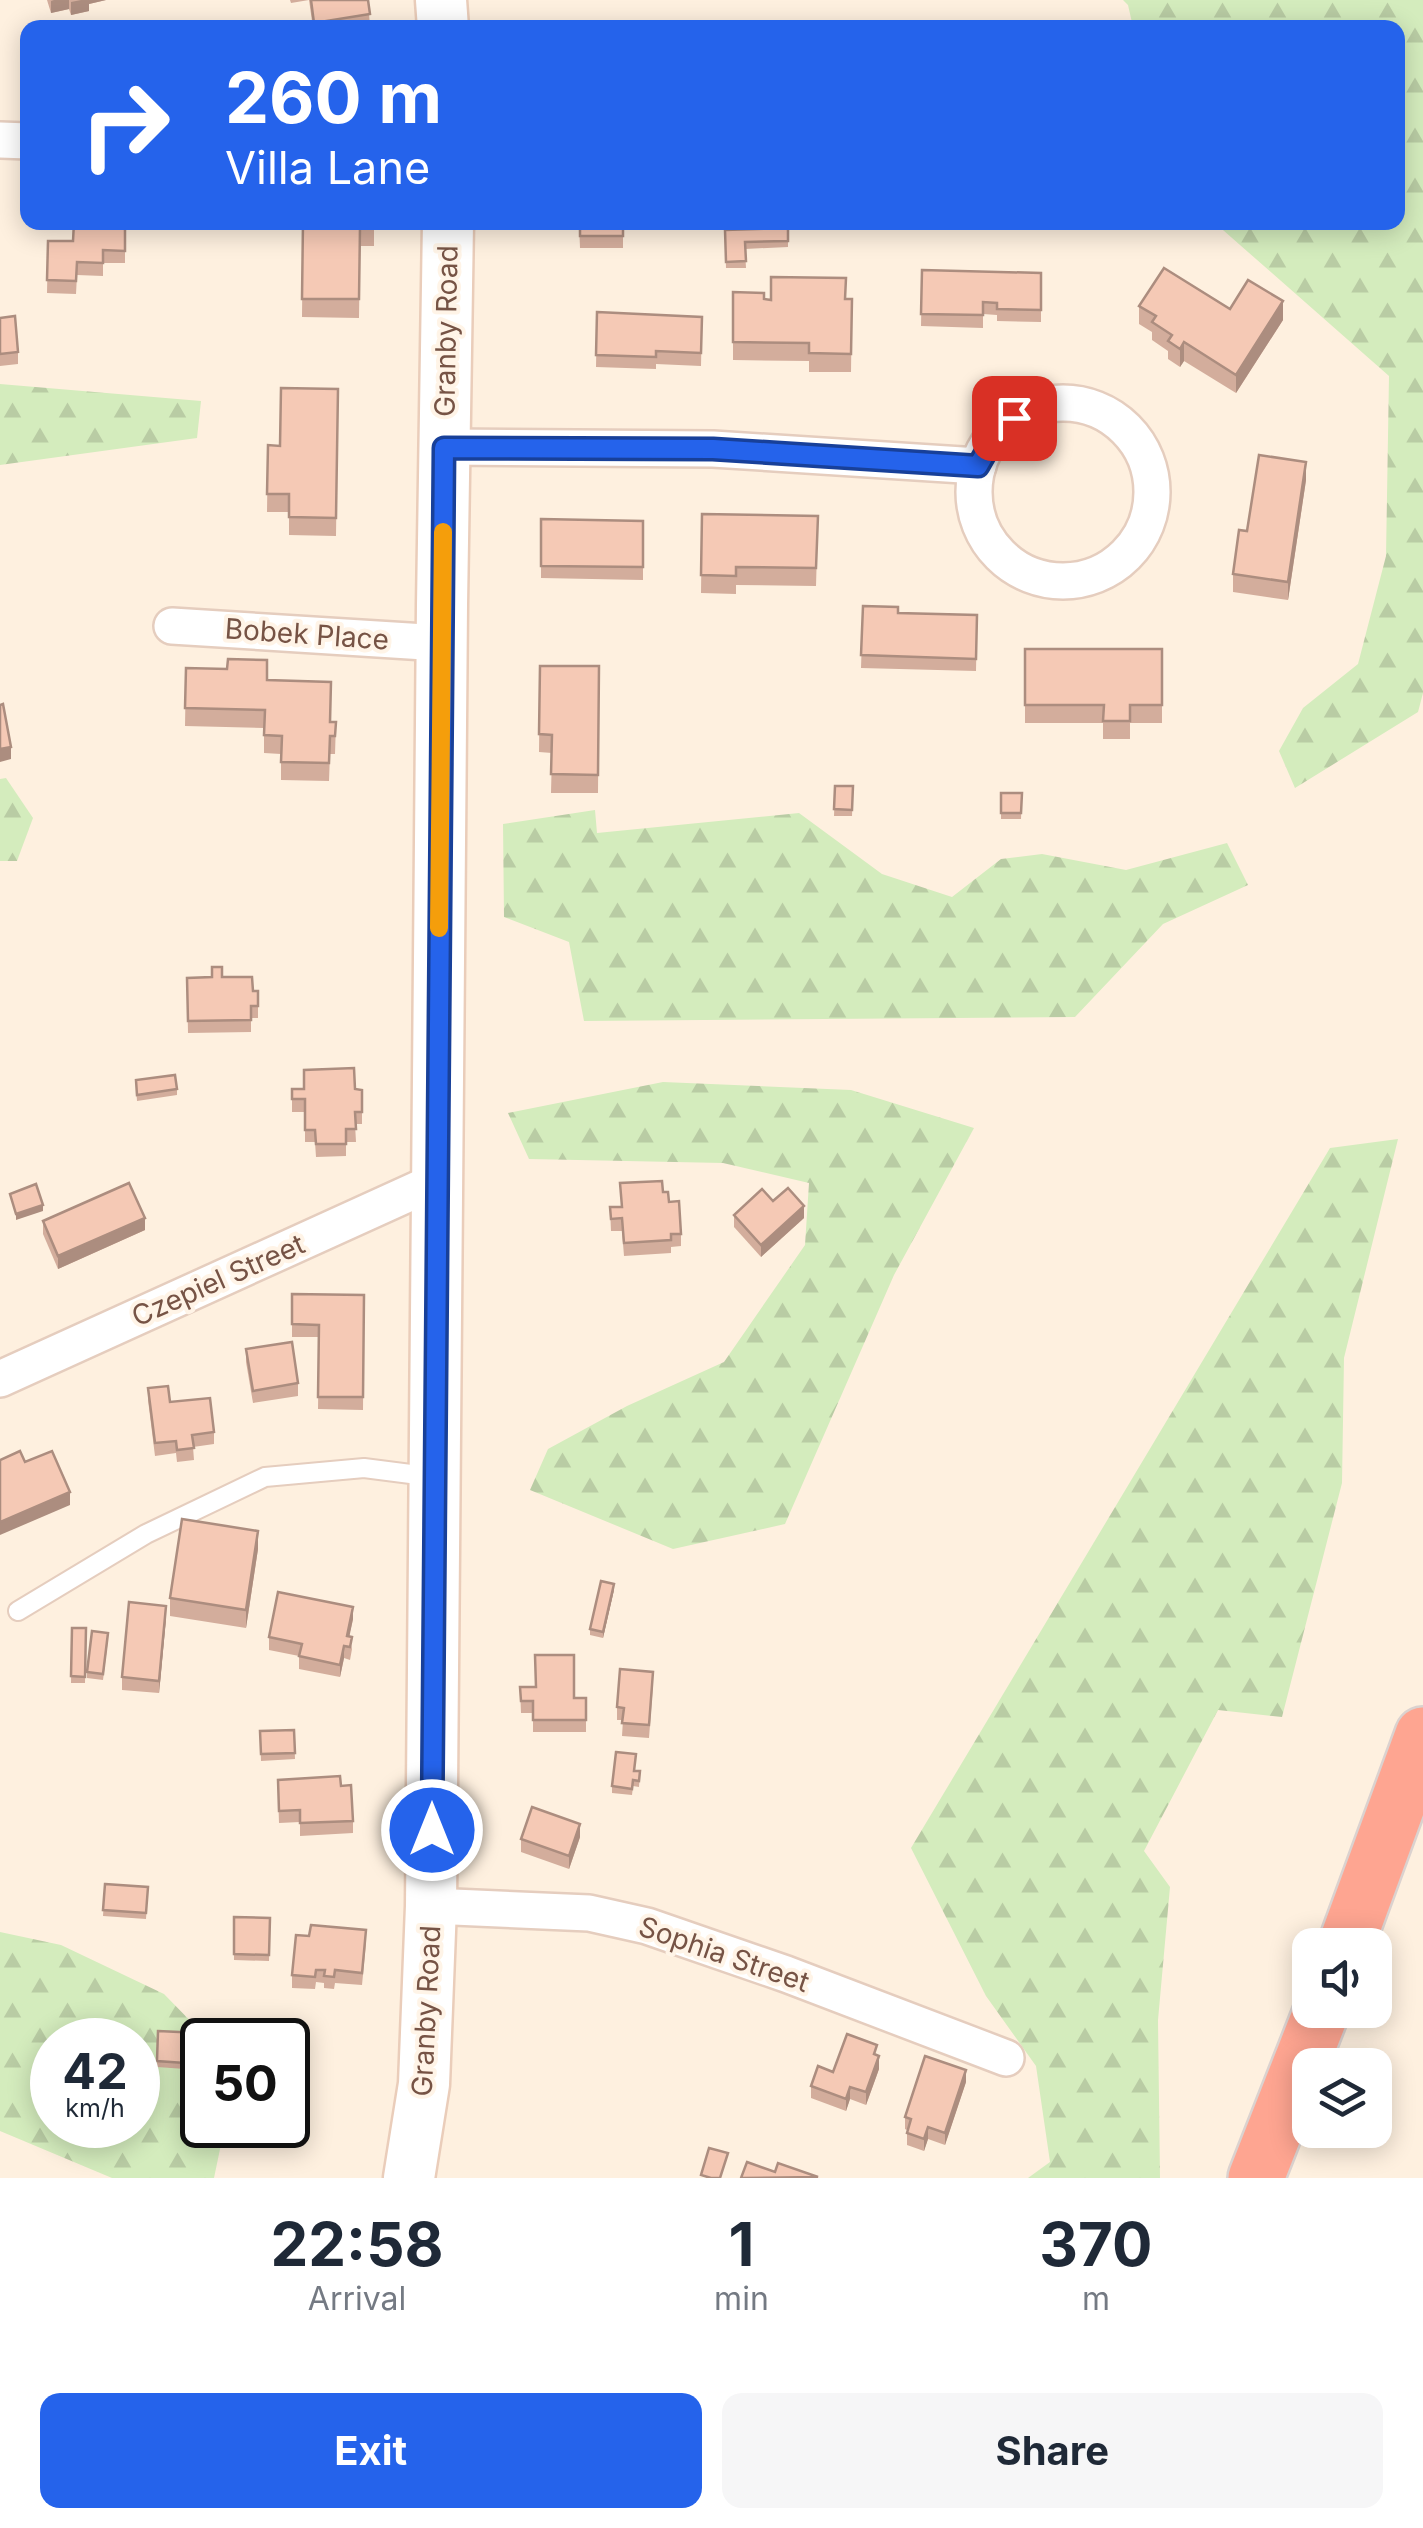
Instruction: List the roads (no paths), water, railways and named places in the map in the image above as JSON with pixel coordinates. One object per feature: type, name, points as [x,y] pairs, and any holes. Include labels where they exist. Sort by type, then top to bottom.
[{"type":"highway","points":[[1352,1928],[1423,1735]]},
{"type":"highway","points":[[1256,2178],[1315,2028]]},
{"type":"main road","name":"Granby Road","points":[[409,2178],[424,2084],[431,1906],[448,230]]},
{"type":"street","points":[[1072,404],[1092,408],[1118,422],[1139,445],[1152,482],[1147,522],[1124,558],[1107,570],[1066,582],[1045,580],[1024,573],[992,546],[975,508],[978,466],[998,431],[1032,409],[1072,404]]},
{"type":"street","points":[[444,448],[713,449],[978,466]]},
{"type":"street","name":"Bobek Place","points":[[172,626],[442,643]]},
{"type":"street","name":"Czepiel Street","points":[[0,1379],[436,1181]]},
{"type":"street","name":"Sophia Street","points":[[431,1906],[589,1913],[647,1926],[1006,2058]]},
{"type":"lane","points":[[18,1611],[146,1534],[266,1477],[364,1468],[434,1478]]}]
